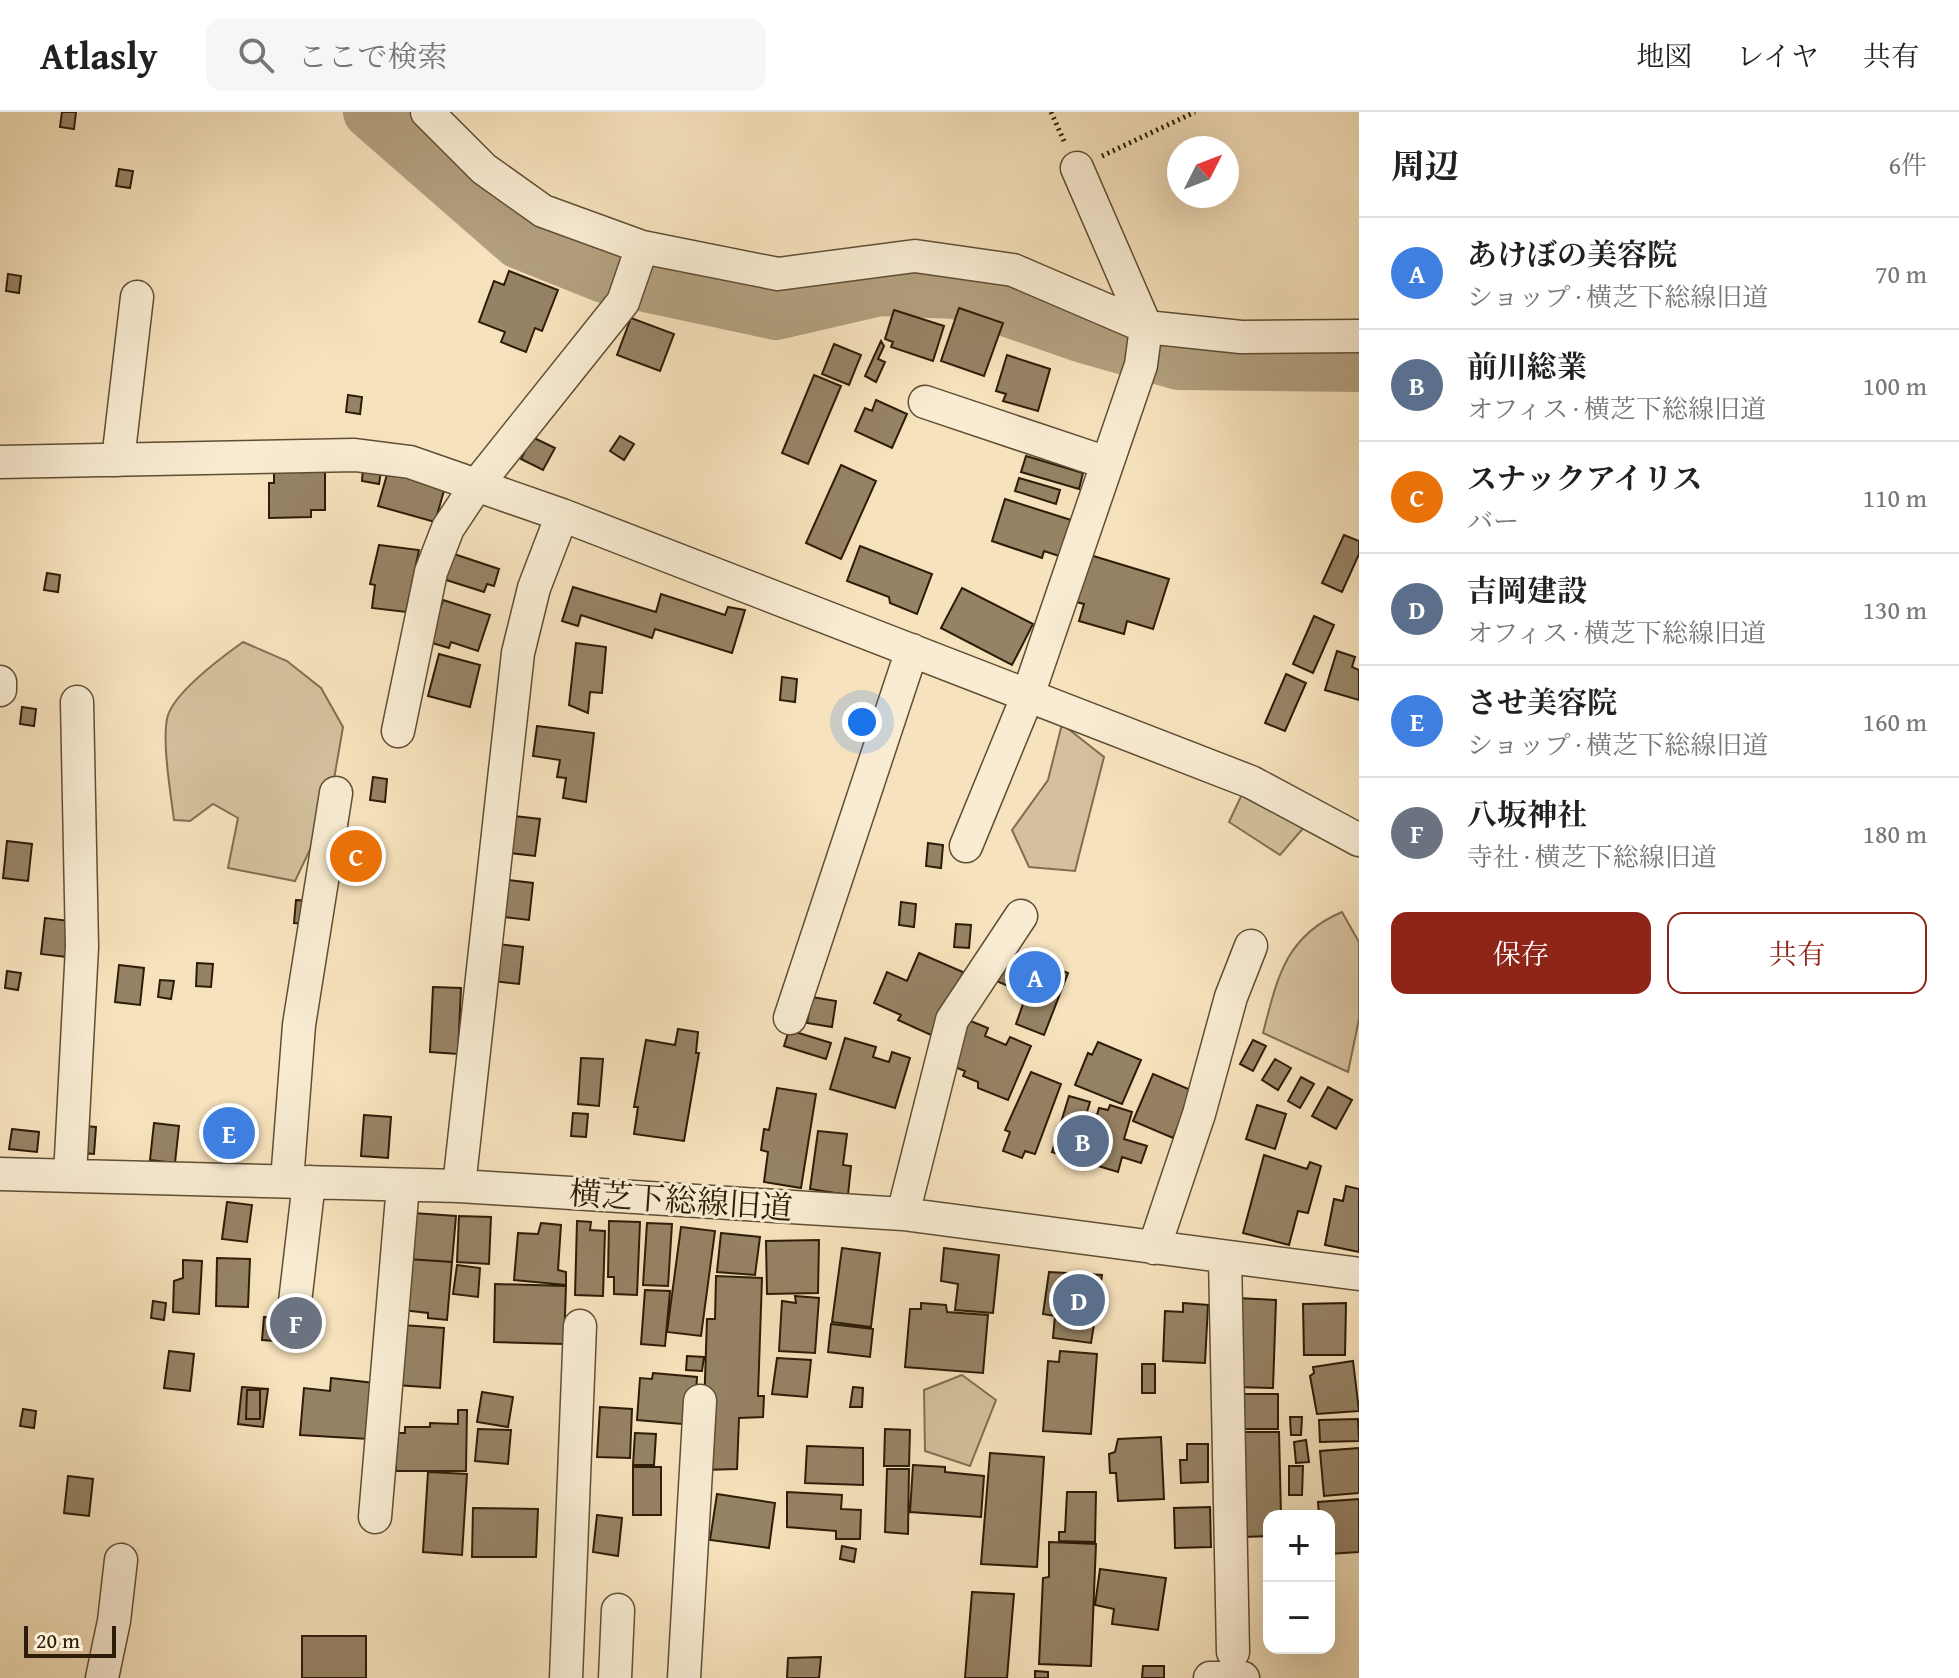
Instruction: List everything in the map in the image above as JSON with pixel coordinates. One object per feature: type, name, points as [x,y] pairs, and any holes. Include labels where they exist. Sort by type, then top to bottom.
[{"type":"street","points":[[427,112],[484,169],[543,211],[642,247],[778,274],[915,256],[1013,270],[1146,327],[1241,337],[1359,336]]},
{"type":"street","points":[[966,846],[1028,695],[1141,365],[1146,327],[1077,168]]},
{"type":"street","points":[[398,731],[431,572],[448,528],[476,486],[623,302],[642,247]]},
{"type":"street","points":[[118,460],[137,297]]},
{"type":"street","points":[[925,402],[1107,463]]},
{"type":"street","points":[[0,462],[355,455],[410,462],[562,515],[1251,782],[1359,840]]},
{"type":"street","points":[[459,1186],[518,653],[534,588],[562,515]]},
{"type":"street","points":[[790,1018],[912,650]]},
{"type":"street","points":[[0,682],[0,690]]},
{"type":"street","points":[[70,1176],[82,947],[77,702]]},
{"type":"street","points":[[295,1302],[299,1025],[336,793]]},
{"type":"street","points":[[903,1214],[952,1020],[1021,916]]},
{"type":"street","points":[[1154,1248],[1199,1114],[1231,997],[1251,946]]},
{"type":"street","name":"横芝下総線旧道","points":[[0,1174],[459,1186],[903,1214],[1359,1274]]},
{"type":"street","points":[[375,1517],[403,1185]]},
{"type":"street","points":[[1210,1678],[1238,1665],[1225,1257]]},
{"type":"street","points":[[566,1678],[580,1326]]},
{"type":"street","points":[[684,1678],[700,1401]]},
{"type":"street","points":[[102,1678],[114,1621],[121,1560]]},
{"type":"street","points":[[615,1678],[618,1610]]},
{"type":"path","points":[[1077,168],[1195,112]]},
{"type":"shaded area","points":[[243,642],[287,661],[321,688],[343,727],[334,779],[315,839],[295,881],[228,868],[238,818],[213,804],[190,821],[174,820],[166,752],[168,715],[190,685]]},
{"type":"shaded area","points":[[1062,724],[1104,757],[1075,871],[1029,867],[1012,830],[1048,780]]},
{"type":"shaded area","points":[[1244,790],[1306,825],[1280,855],[1229,822]]},
{"type":"shaded area","points":[[1342,912],[1359,942],[1359,1019],[1348,1072],[1263,1033],[1286,961],[1308,933]]},
{"type":"shaded area","points":[[962,1375],[996,1400],[970,1466],[925,1451],[924,1390]]},
{"type":"building","points":[[62,112],[76,112],[74,129],[60,127]]},
{"type":"building","points":[[119,169],[133,171],[130,188],[116,186]]},
{"type":"building","points":[[509,271],[558,290],[542,331],[535,328],[526,352],[501,342],[505,332],[479,322],[494,281],[504,285]]},
{"type":"building","points":[[8,274],[21,276],[19,293],[6,291]]},
{"type":"building","points":[[959,308],[1003,323],[984,376],[941,361]]},
{"type":"building","points":[[894,310],[944,326],[933,361],[891,347],[893,342],[885,339]]},
{"type":"building","points":[[631,318],[674,334],[660,371],[617,355]]},
{"type":"building","points":[[881,341],[884,346],[878,359],[885,362],[876,382],[865,376]]},
{"type":"building","points":[[834,344],[861,355],[849,385],[822,374]]},
{"type":"building","points":[[1007,355],[1050,369],[1038,411],[1003,401],[1006,394],[996,391]]},
{"type":"building","points":[[814,375],[841,386],[808,464],[782,453]]},
{"type":"building","points":[[348,395],[362,397],[360,414],[346,412]]},
{"type":"building","points":[[876,400],[907,414],[892,448],[855,431],[865,408],[872,411]]},
{"type":"building","points":[[620,436],[634,444],[624,460],[610,451]]},
{"type":"building","points":[[532,437],[555,448],[543,470],[521,459]]},
{"type":"building","points":[[1026,456],[1083,473],[1079,489],[1021,472]]},
{"type":"building","points":[[841,465],[876,481],[841,559],[806,543]]},
{"type":"building","points":[[363,469],[381,471],[379,484],[362,481]]},
{"type":"building","points":[[388,471],[445,487],[435,522],[378,506]]},
{"type":"building","points":[[274,472],[325,472],[325,510],[311,510],[311,517],[269,518],[269,483],[274,483]]},
{"type":"building","points":[[1019,478],[1060,490],[1056,504],[1015,491]]},
{"type":"building","points":[[1005,499],[1074,521],[1062,557],[1044,551],[1042,558],[992,541]]},
{"type":"building","points":[[1344,535],[1359,541],[1359,554],[1342,592],[1322,583]]},
{"type":"building","points":[[379,545],[419,550],[406,612],[372,608],[375,585],[370,584]]},
{"type":"building","points":[[860,546],[932,574],[917,614],[890,603],[889,597],[847,581]]},
{"type":"building","points":[[448,552],[499,569],[494,586],[487,584],[484,592],[440,578]]},
{"type":"building","points":[[1090,555],[1169,579],[1153,629],[1127,621],[1124,634],[1079,621],[1084,604],[1076,602]]},
{"type":"building","points":[[47,573],[60,575],[58,592],[44,590]]},
{"type":"building","points":[[573,587],[656,612],[661,594],[725,615],[728,607],[745,610],[732,653],[655,629],[652,638],[581,615],[578,626],[562,621]]},
{"type":"building","points":[[962,588],[1033,624],[1012,665],[941,628]]},
{"type":"building","points":[[443,600],[490,615],[478,651],[451,642],[449,648],[429,642]]},
{"type":"building","points":[[1314,616],[1334,625],[1313,673],[1293,664]]},
{"type":"building","points":[[576,643],[606,647],[602,693],[590,692],[588,713],[569,705]]},
{"type":"building","points":[[1337,651],[1355,657],[1352,667],[1359,670],[1359,700],[1325,690]]},
{"type":"building","points":[[439,654],[480,665],[470,707],[428,696]]},
{"type":"building","points":[[1286,674],[1306,683],[1285,731],[1265,723]]},
{"type":"building","points":[[782,677],[797,679],[795,702],[780,700]]},
{"type":"building","points":[[22,707],[36,709],[34,726],[20,724]]},
{"type":"building","points":[[537,726],[594,733],[586,802],[563,798],[566,778],[557,777],[560,760],[533,756]]},
{"type":"building","points":[[373,777],[387,779],[385,802],[370,800]]},
{"type":"building","points":[[514,816],[540,819],[535,856],[510,853]]},
{"type":"building","points":[[7,841],[32,844],[28,881],[3,878]]},
{"type":"building","points":[[928,843],[943,845],[941,868],[926,866]]},
{"type":"building","points":[[508,880],[533,883],[529,920],[504,917]]},
{"type":"building","points":[[296,900],[311,901],[309,924],[294,923]]},
{"type":"building","points":[[901,902],[916,904],[914,927],[899,925]]},
{"type":"building","points":[[45,918],[70,921],[66,957],[41,954]]},
{"type":"building","points":[[956,924],[971,925],[969,948],[954,947]]},
{"type":"building","points":[[498,944],[523,947],[519,984],[494,981]]},
{"type":"building","points":[[1007,948],[1068,973],[1044,1035],[1016,1024],[1023,1004],[1016,996],[1018,990],[994,980]]},
{"type":"building","points":[[919,953],[963,972],[938,1033],[933,1031],[931,1035],[898,1020],[901,1015],[874,1003],[887,972],[907,981]]},
{"type":"building","points":[[197,963],[213,964],[211,987],[196,986]]},
{"type":"building","points":[[119,965],[144,968],[140,1005],[115,1002]]},
{"type":"building","points":[[7,971],[21,973],[18,990],[5,988]]},
{"type":"building","points":[[160,980],[174,981],[171,999],[158,997]]},
{"type":"building","points":[[433,987],[461,988],[458,1054],[430,1052]]},
{"type":"building","points":[[812,997],[836,1001],[832,1027],[807,1023]]},
{"type":"building","points":[[968,1020],[988,1028],[985,1036],[1006,1045],[1010,1037],[1031,1046],[1008,1100],[978,1088],[978,1082],[963,1076],[965,1071],[950,1065]]},
{"type":"building","points":[[678,1029],[698,1032],[696,1053],[699,1053],[684,1141],[634,1134],[638,1107],[634,1107],[646,1040],[675,1045]]},
{"type":"building","points":[[789,1030],[831,1043],[826,1059],[784,1046]]},
{"type":"building","points":[[845,1038],[876,1047],[873,1057],[889,1062],[892,1052],[910,1058],[895,1108],[830,1089]]},
{"type":"building","points":[[1253,1040],[1266,1046],[1253,1071],[1240,1064]]},
{"type":"building","points":[[1098,1042],[1141,1060],[1122,1104],[1075,1085],[1088,1053],[1092,1055]]},
{"type":"building","points":[[581,1058],[603,1059],[599,1106],[578,1104]]},
{"type":"building","points":[[1275,1059],[1291,1068],[1278,1090],[1262,1080]]},
{"type":"building","points":[[1031,1072],[1061,1084],[1035,1154],[1025,1151],[1022,1158],[1003,1151],[1010,1132],[1005,1130]]},
{"type":"building","points":[[1153,1074],[1193,1091],[1173,1138],[1133,1121]]},
{"type":"building","points":[[1301,1077],[1314,1084],[1300,1108],[1288,1101]]},
{"type":"building","points":[[1328,1087],[1352,1100],[1336,1129],[1312,1116]]},
{"type":"building","points":[[777,1088],[816,1094],[801,1188],[764,1182],[768,1152],[761,1150],[764,1129],[769,1130]]},
{"type":"building","points":[[1069,1096],[1090,1102],[1087,1112],[1097,1115],[1099,1108],[1108,1110],[1110,1105],[1132,1112],[1124,1139],[1147,1146],[1141,1163],[1122,1157],[1118,1172],[1052,1152]]},
{"type":"building","points":[[1257,1105],[1286,1114],[1275,1149],[1246,1139]]},
{"type":"building","points":[[573,1113],[588,1114],[586,1137],[571,1136]]},
{"type":"building","points":[[364,1115],[391,1117],[388,1158],[361,1156]]},
{"type":"building","points":[[154,1123],[179,1126],[175,1163],[150,1160]]},
{"type":"building","points":[[84,1126],[96,1127],[94,1154],[82,1153]]},
{"type":"building","points":[[12,1129],[39,1132],[37,1152],[9,1149]]},
{"type":"building","points":[[818,1131],[847,1134],[843,1165],[851,1166],[848,1195],[810,1189]]},
{"type":"building","points":[[1264,1155],[1307,1169],[1310,1162],[1321,1166],[1308,1213],[1298,1211],[1289,1245],[1243,1233]]},
{"type":"building","points":[[1346,1186],[1359,1189],[1359,1252],[1325,1245],[1334,1199],[1343,1201]]},
{"type":"building","points":[[227,1202],[252,1205],[247,1242],[222,1239]]},
{"type":"building","points":[[413,1213],[456,1216],[452,1262],[408,1259]]},
{"type":"building","points":[[459,1216],[491,1217],[489,1264],[457,1262]]},
{"type":"building","points":[[577,1221],[591,1222],[590,1230],[605,1231],[603,1296],[575,1295]]},
{"type":"building","points":[[609,1221],[640,1222],[637,1295],[614,1294],[614,1277],[608,1277]]},
{"type":"building","points":[[541,1223],[561,1225],[558,1270],[566,1272],[566,1285],[514,1280],[518,1233],[538,1234]]},
{"type":"building","points":[[647,1223],[672,1224],[668,1286],[643,1285]]},
{"type":"building","points":[[681,1227],[715,1231],[701,1336],[667,1332]]},
{"type":"building","points":[[721,1233],[760,1237],[755,1275],[717,1272]]},
{"type":"building","points":[[819,1240],[818,1293],[767,1294],[766,1241]]},
{"type":"building","points":[[842,1248],[880,1253],[871,1327],[832,1322]]},
{"type":"building","points":[[944,1248],[999,1255],[993,1313],[955,1310],[958,1284],[941,1281]]},
{"type":"building","points":[[217,1258],[250,1259],[248,1307],[216,1306]]},
{"type":"building","points":[[408,1259],[452,1262],[447,1320],[428,1318],[428,1313],[403,1310]]},
{"type":"building","points":[[183,1260],[202,1261],[199,1314],[173,1312],[174,1281],[183,1278]]},
{"type":"building","points":[[457,1265],[480,1268],[478,1297],[453,1294]]},
{"type":"building","points":[[1049,1272],[1102,1275],[1091,1343],[1053,1338],[1055,1316],[1043,1314]]},
{"type":"building","points":[[716,1276],[762,1278],[758,1396],[764,1396],[763,1417],[739,1418],[737,1469],[702,1470],[707,1319],[715,1319]]},
{"type":"building","points":[[495,1284],[566,1286],[564,1344],[494,1342]]},
{"type":"building","points":[[645,1290],[670,1291],[665,1346],[641,1344]]},
{"type":"building","points":[[795,1296],[819,1298],[815,1353],[779,1351],[782,1301],[796,1303]]},
{"type":"building","points":[[1237,1298],[1276,1300],[1273,1388],[1235,1387]]},
{"type":"building","points":[[153,1301],[166,1303],[164,1320],[151,1318]]},
{"type":"building","points":[[921,1303],[946,1305],[947,1312],[988,1315],[983,1373],[905,1367],[910,1309],[921,1309]]},
{"type":"building","points":[[1183,1303],[1208,1305],[1205,1363],[1163,1361],[1165,1311],[1183,1312]]},
{"type":"building","points":[[1346,1303],[1345,1355],[1304,1355],[1303,1304]]},
{"type":"building","points":[[287,1312],[302,1313],[300,1336],[285,1335]]},
{"type":"building","points":[[264,1317],[279,1318],[276,1341],[262,1340]]},
{"type":"building","points":[[831,1324],[873,1329],[870,1357],[828,1352]]},
{"type":"building","points":[[402,1325],[444,1328],[440,1388],[396,1385]]},
{"type":"building","points":[[169,1351],[194,1354],[190,1391],[164,1388]]},
{"type":"building","points":[[1060,1351],[1097,1354],[1091,1434],[1043,1431],[1048,1361],[1059,1362]]},
{"type":"building","points":[[687,1356],[704,1357],[702,1371],[686,1370]]},
{"type":"building","points":[[777,1358],[811,1360],[807,1397],[772,1394]]},
{"type":"building","points":[[1353,1361],[1359,1411],[1317,1414],[1310,1376],[1314,1373],[1313,1367]]},
{"type":"building","points":[[1142,1364],[1155,1364],[1155,1393],[1142,1393]]},
{"type":"building","points":[[653,1373],[697,1377],[694,1425],[637,1420],[640,1378],[652,1379]]},
{"type":"building","points":[[331,1378],[374,1383],[369,1439],[300,1435],[304,1388],[330,1391]]},
{"type":"building","points":[[242,1387],[268,1389],[263,1427],[238,1424]]},
{"type":"building","points":[[853,1387],[863,1388],[862,1407],[850,1407]]},
{"type":"building","points":[[247,1390],[260,1390],[260,1419],[246,1419]]},
{"type":"building","points":[[482,1392],[513,1397],[508,1427],[477,1422]]},
{"type":"building","points":[[1238,1394],[1278,1394],[1278,1429],[1238,1429]]},
{"type":"building","points":[[600,1407],[632,1409],[630,1458],[597,1457]]},
{"type":"building","points":[[23,1409],[36,1411],[34,1428],[20,1426]]},
{"type":"building","points":[[458,1410],[467,1410],[466,1471],[396,1471],[396,1433],[405,1433],[405,1427],[430,1427],[430,1423],[458,1424]]},
{"type":"building","points":[[1290,1417],[1302,1417],[1301,1435],[1291,1435]]},
{"type":"building","points":[[1358,1419],[1359,1441],[1320,1442],[1319,1420]]},
{"type":"building","points":[[478,1429],[511,1430],[508,1464],[475,1461]]},
{"type":"building","points":[[885,1429],[910,1430],[909,1466],[884,1466]]},
{"type":"building","points":[[1242,1432],[1279,1432],[1281,1510],[1263,1510],[1263,1536],[1244,1537]]},
{"type":"building","points":[[635,1433],[656,1434],[654,1465],[633,1465]]},
{"type":"building","points":[[1161,1437],[1164,1499],[1118,1501],[1116,1473],[1110,1473],[1109,1454],[1115,1452],[1118,1439]]},
{"type":"building","points":[[1306,1440],[1309,1462],[1296,1463],[1294,1442]]},
{"type":"building","points":[[1187,1444],[1208,1444],[1208,1482],[1181,1483],[1180,1460],[1187,1460]]},
{"type":"building","points":[[807,1446],[863,1448],[863,1485],[805,1483]]},
{"type":"building","points":[[1359,1448],[1359,1493],[1324,1496],[1320,1451]]},
{"type":"building","points":[[990,1453],[1044,1457],[1037,1567],[981,1564]]},
{"type":"building","points":[[913,1465],[945,1467],[945,1472],[984,1476],[981,1517],[910,1512]]},
{"type":"building","points":[[1289,1466],[1303,1466],[1302,1495],[1289,1495]]},
{"type":"building","points":[[633,1467],[661,1467],[661,1515],[633,1515]]},
{"type":"building","points":[[887,1469],[909,1469],[908,1534],[885,1532]]},
{"type":"building","points":[[428,1472],[467,1474],[462,1555],[423,1552]]},
{"type":"building","points":[[68,1476],[93,1479],[89,1516],[64,1513]]},
{"type":"building","points":[[787,1492],[842,1495],[841,1509],[861,1510],[860,1539],[836,1539],[836,1531],[787,1527]]},
{"type":"building","points":[[1067,1492],[1096,1492],[1095,1542],[1059,1541],[1059,1532],[1065,1532]]},
{"type":"building","points":[[717,1494],[775,1503],[769,1548],[710,1540]]},
{"type":"building","points":[[1359,1499],[1359,1552],[1335,1554],[1335,1510],[1319,1510],[1318,1502]]},
{"type":"building","points":[[1210,1507],[1211,1547],[1175,1548],[1174,1508]]},
{"type":"building","points":[[473,1508],[538,1509],[536,1557],[472,1557]]},
{"type":"building","points":[[597,1515],[622,1518],[618,1556],[593,1552]]},
{"type":"building","points":[[1049,1542],[1096,1544],[1091,1666],[1039,1664],[1043,1578],[1049,1577]]},
{"type":"building","points":[[842,1546],[856,1549],[854,1562],[840,1559]]},
{"type":"building","points":[[1100,1569],[1166,1578],[1158,1630],[1112,1624],[1114,1609],[1095,1605]]},
{"type":"building","points":[[972,1592],[1014,1594],[1007,1678],[965,1678]]},
{"type":"building","points":[[302,1636],[366,1636],[366,1678],[302,1678]]},
{"type":"building","points":[[821,1657],[819,1678],[787,1678],[788,1658]]},
{"type":"building","points":[[1143,1666],[1164,1666],[1164,1678],[1142,1678]]},
{"type":"building","points":[[1035,1671],[1048,1672],[1048,1678],[1035,1678]]},
{"type":"waterway","points":[[370,112],[519,242],[604,276],[776,313],[880,289],[956,292],[1083,336],[1179,363],[1359,365]]},
{"type":"place","name":"スナックアイリス","points":[[356,856]]},
{"type":"place","name":"あけぼの美容院","points":[[1035,977]]},
{"type":"place","name":"させ美容院","points":[[229,1133]]},
{"type":"place","name":"前川総業","points":[[1083,1141]]},
{"type":"place","name":"吉岡建設","points":[[1079,1300]]},
{"type":"place","name":"八坂神社","points":[[296,1323]]}]
